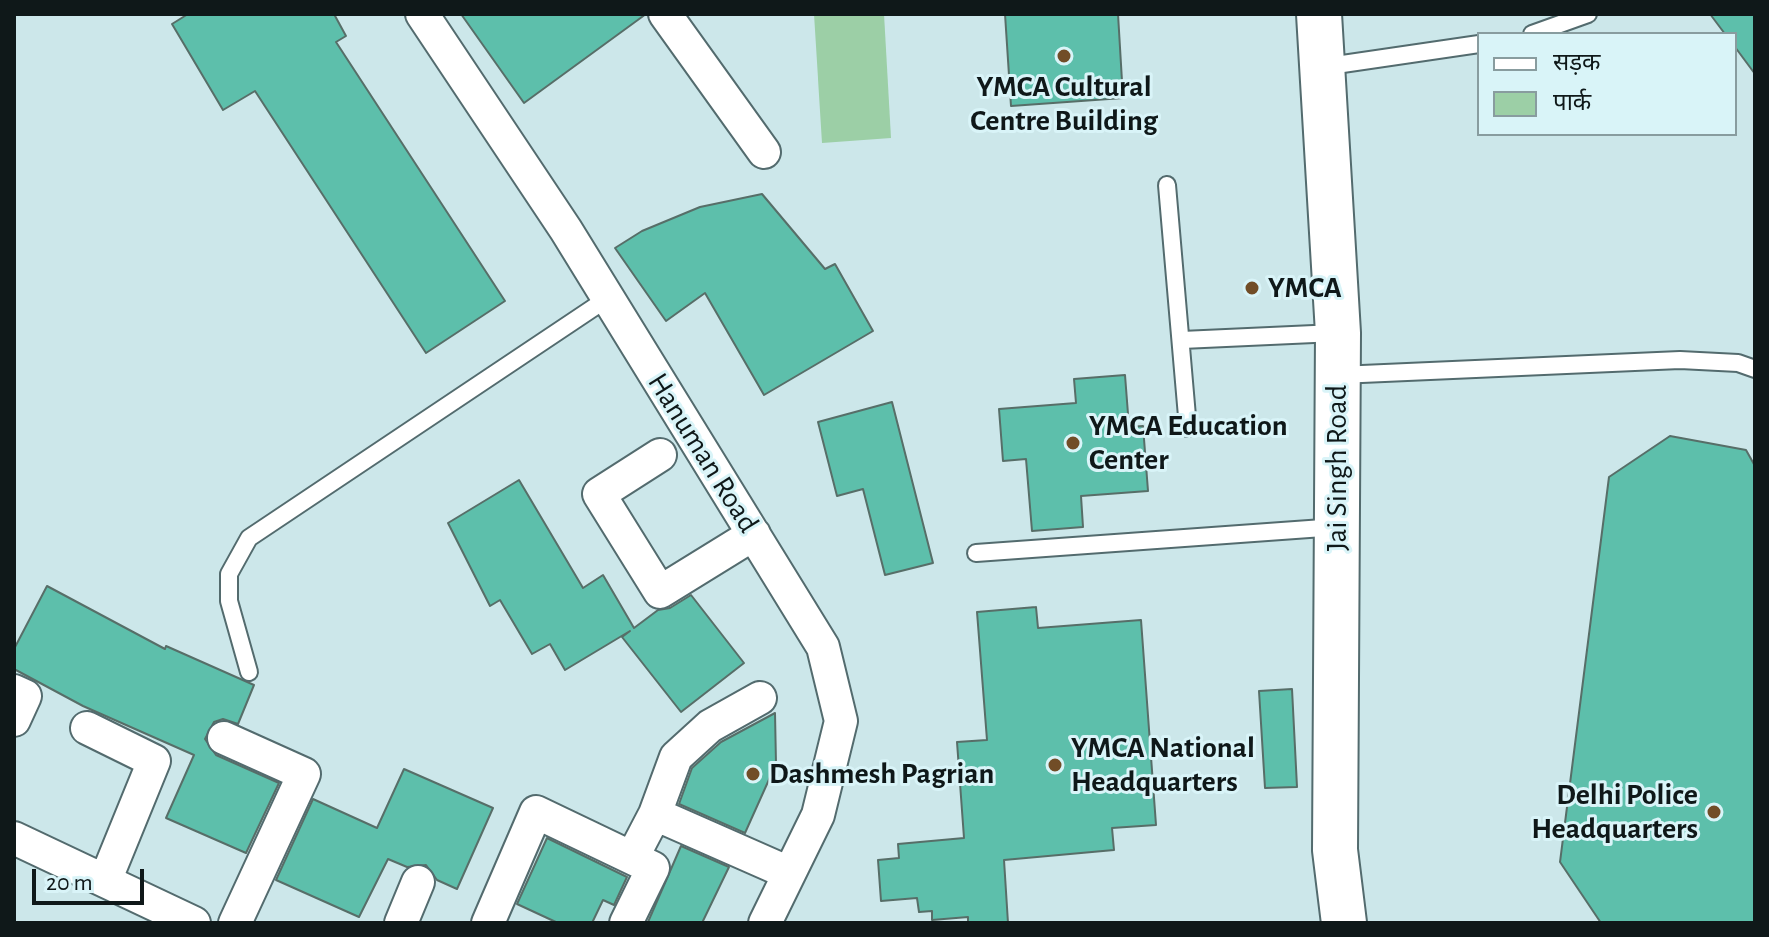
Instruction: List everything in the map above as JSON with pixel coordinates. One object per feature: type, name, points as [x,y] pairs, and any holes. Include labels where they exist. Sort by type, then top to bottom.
[{"type":"street","name":"Hanuman Road","points":[[422,14],[608,298],[823,647],[841,721],[818,815],[765,923]]},
{"type":"street","points":[[665,14],[764,152]]},
{"type":"street","name":"Jai Singh Road","points":[[1319,14],[1338,354],[1335,850],[1344,923]]},
{"type":"street","points":[[660,455],[599,494],[660,592],[754,534]]},
{"type":"street","points":[[14,691],[25,696],[14,720]]},
{"type":"street","points":[[632,858],[655,814],[676,757],[710,726],[760,698]]},
{"type":"street","points":[[87,728],[154,761],[105,881]]},
{"type":"street","points":[[224,738],[304,774],[235,923]]},
{"type":"street","points":[[488,923],[536,812],[653,868],[626,923]]},
{"type":"street","points":[[655,814],[789,873]]},
{"type":"street","points":[[14,838],[194,923]]},
{"type":"street","points":[[401,923],[418,882]]},
{"type":"lane","points":[[1538,32],[1588,14]]},
{"type":"lane","points":[[1322,67],[1477,44]]},
{"type":"lane","points":[[1167,185],[1188,428]]},
{"type":"lane","points":[[249,672],[229,601],[229,574],[249,538],[608,298]]},
{"type":"lane","points":[[1182,340],[1338,354],[1680,360],[1738,363],[1755,369]]},
{"type":"lane","points":[[976,553],[1339,527]]},
{"type":"green space","points":[[814,14],[884,14],[891,138],[822,143]]},
{"type":"building","points":[[188,14],[334,14],[346,36],[336,42],[505,301],[426,353],[255,91],[223,110],[172,24]]},
{"type":"building","points":[[461,14],[646,14],[524,103]]},
{"type":"building","name":"YMCA Cultural Centre Building","points":[[1005,14],[1118,14],[1123,98],[1011,106]]},
{"type":"building","points":[[1710,14],[1755,14],[1755,74],[1737,50],[1737,32],[1724,32]]},
{"type":"building","points":[[762,194],[825,269],[835,264],[873,331],[764,395],[705,293],[666,321],[615,248],[642,231],[700,207]]},
{"type":"building","name":"YMCA Education Center","points":[[1125,375],[1129,427],[1143,426],[1148,491],[1081,496],[1083,527],[1032,531],[1026,459],[1003,461],[999,409],[1076,403],[1074,379]]},
{"type":"building","points":[[892,402],[933,563],[885,575],[863,489],[837,496],[818,422]]},
{"type":"building","name":"Delhi Police Headquarters","points":[[1670,436],[1746,450],[1755,466],[1755,923],[1601,923],[1560,862],[1609,477]]},
{"type":"building","points":[[519,480],[583,588],[603,575],[634,628],[658,610],[670,608],[691,595],[744,663],[681,712],[622,637],[630,631],[565,670],[550,644],[532,654],[500,600],[490,606],[448,523]]},
{"type":"building","points":[[47,586],[165,649],[166,646],[254,685],[238,724],[223,719],[214,722],[205,739],[216,755],[279,783],[246,853],[166,818],[194,755],[83,706],[14,669],[14,649]]},
{"type":"building","name":"YMCA National Headquarters","points":[[1036,607],[1038,628],[1141,620],[1156,825],[1112,828],[1114,850],[1004,860],[1008,923],[968,923],[968,917],[932,920],[932,911],[919,912],[917,898],[881,901],[878,860],[899,858],[898,844],[964,838],[957,742],[987,740],[977,612]]},
{"type":"building","points":[[1292,689],[1297,787],[1265,788],[1259,691]]},
{"type":"building","points":[[775,713],[776,764],[745,833],[679,804],[692,768],[721,742]]},
{"type":"building","points":[[404,769],[493,808],[457,889],[437,880],[426,865],[407,867],[388,859],[359,917],[276,880],[313,799],[377,828]]},
{"type":"building","points":[[547,838],[627,877],[614,905],[603,900],[592,923],[558,923],[517,904]]},
{"type":"building","points":[[681,846],[729,867],[702,923],[648,922]]},
{"type":"place","name":"YMCA Cultural Centre Building","points":[[1064,56]]},
{"type":"place","name":"YMCA","points":[[1252,288]]},
{"type":"place","name":"YMCA Education Center","points":[[1073,443]]},
{"type":"place","name":"YMCA National Headquarters","points":[[1055,765]]},
{"type":"place","name":"Dashmesh Pagrian","points":[[753,774]]},
{"type":"place","name":"Delhi Police Headquarters","points":[[1714,812]]}]
